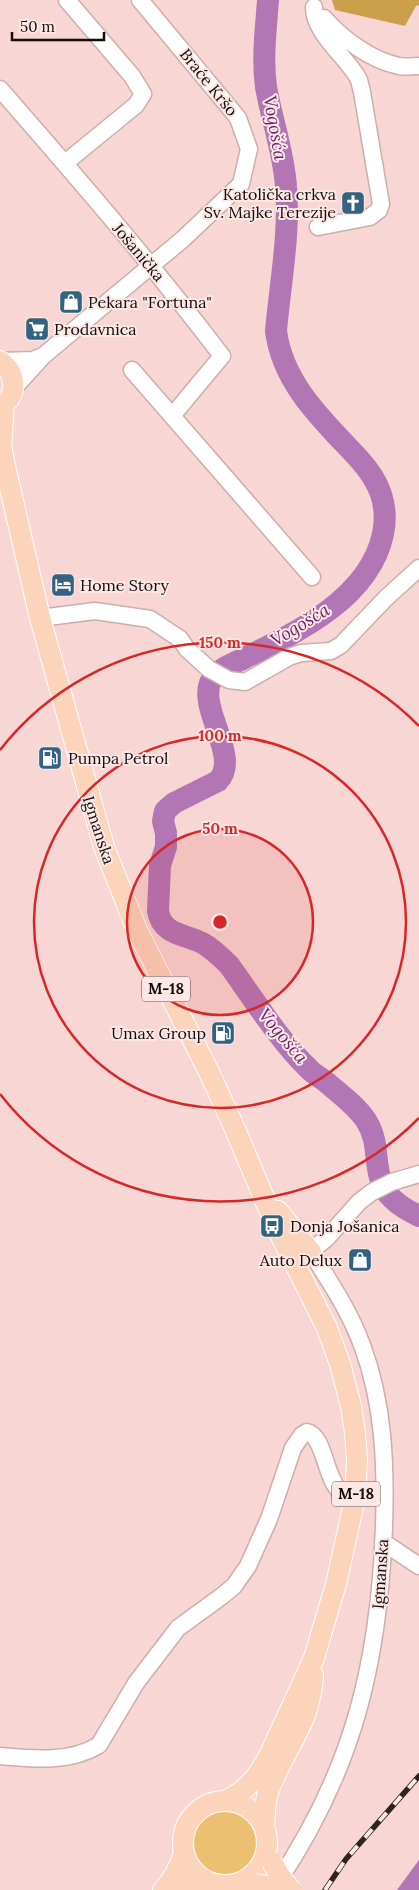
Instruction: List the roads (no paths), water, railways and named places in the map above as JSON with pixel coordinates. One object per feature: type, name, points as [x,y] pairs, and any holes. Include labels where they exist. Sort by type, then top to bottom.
[{"type":"main road","name":"M-18","points":[[0,361],[11,373],[14,381],[6,400]]},
{"type":"main road","name":"Igmanska","points":[[6,400],[0,445],[40,618],[84,782],[104,847],[137,930],[228,1113],[261,1191]]},
{"type":"main road","name":"M-18","points":[[163,1890],[170,1884],[184,1854],[182,1840],[192,1816],[202,1807],[214,1802],[227,1800],[241,1793],[261,1771],[269,1756],[314,1658],[334,1591],[355,1498],[357,1461],[355,1433],[346,1385],[336,1351],[327,1328],[293,1261],[261,1191]]},
{"type":"main road","points":[[261,1191],[311,1252]]},
{"type":"main road","name":"M-18","points":[[269,1855],[264,1827],[267,1797],[275,1776],[303,1722],[312,1692],[314,1658]]},
{"type":"main road","points":[[227,1800],[249,1808],[258,1816],[264,1827]]},
{"type":"main road","points":[[184,1854],[196,1874],[217,1884],[256,1885],[292,1890]]},
{"type":"main road","points":[[256,1885],[250,1876],[264,1858],[269,1855],[280,1876],[292,1890]]},
{"type":"main road","points":[[180,1890],[206,1880]]},
{"type":"street","points":[[65,163],[136,105],[143,94],[132,76],[67,0]]},
{"type":"street","name":"Braće Kršo","points":[[6,400],[43,356],[150,267],[241,184],[249,150],[238,118],[140,0]]},
{"type":"street","points":[[313,4],[338,33],[368,53],[399,66],[419,66]]},
{"type":"street","points":[[313,4],[315,18],[320,27],[336,52],[359,80],[381,204],[375,215],[370,217],[318,227]]},
{"type":"street","name":"Jošanička","points":[[0,88],[65,163],[190,314],[222,356],[172,416]]},
{"type":"street","points":[[0,361],[33,360],[43,356]]},
{"type":"street","points":[[132,370],[312,577]]},
{"type":"street","points":[[40,618],[95,611],[150,619],[180,639],[209,669],[229,680],[245,682],[289,657],[300,653],[331,651],[341,645],[386,598],[419,568]]},
{"type":"street","points":[[293,1261],[311,1252],[327,1238],[359,1202],[372,1192],[392,1182],[419,1174]]},
{"type":"street","name":"Igmanska","points":[[256,1885],[294,1858],[320,1812],[348,1746],[362,1699],[373,1650],[382,1575],[384,1452],[376,1393],[362,1343],[346,1310],[311,1252]]},
{"type":"street","points":[[0,1756],[46,1758],[69,1756],[90,1751],[99,1745],[136,1683],[178,1628],[234,1586],[248,1566],[269,1519],[293,1448],[302,1435],[307,1432],[314,1436],[321,1448],[331,1480],[342,1493],[355,1498]]},
{"type":"street","points":[[383,1542],[419,1566]]},
{"type":"waterway","name":"Vogošća","points":[[268,0],[264,65],[266,87],[283,162],[287,205],[286,241],[276,331],[280,350],[287,368],[307,401],[366,467],[377,484],[381,493],[385,523],[374,559],[360,581],[341,600],[320,617],[296,632],[224,668],[212,679],[208,690],[209,703],[222,745],[225,759],[224,771],[218,781],[174,803],[165,811],[163,821],[166,833],[166,847],[160,865],[158,911],[160,919],[170,930],[204,944],[226,962],[297,1057],[359,1111],[371,1129],[383,1187],[391,1198],[419,1216]]},
{"type":"railway","points":[[325,1890],[346,1859],[419,1776]]},
{"type":"place","name":"Katolička crkva Sv. Majke Terezije","points":[[353,203]]},
{"type":"place","name":"Pekara \"Fortuna\"","points":[[71,302]]},
{"type":"place","name":"Prodavnica","points":[[37,329]]},
{"type":"place","name":"Home Story","points":[[63,585]]},
{"type":"place","name":"Pumpa Petrol","points":[[50,758]]},
{"type":"place","name":"Umax Group","points":[[223,1033]]},
{"type":"place","name":"Donja Jošanica","points":[[272,1226]]},
{"type":"place","name":"Auto Delux","points":[[360,1260]]}]
